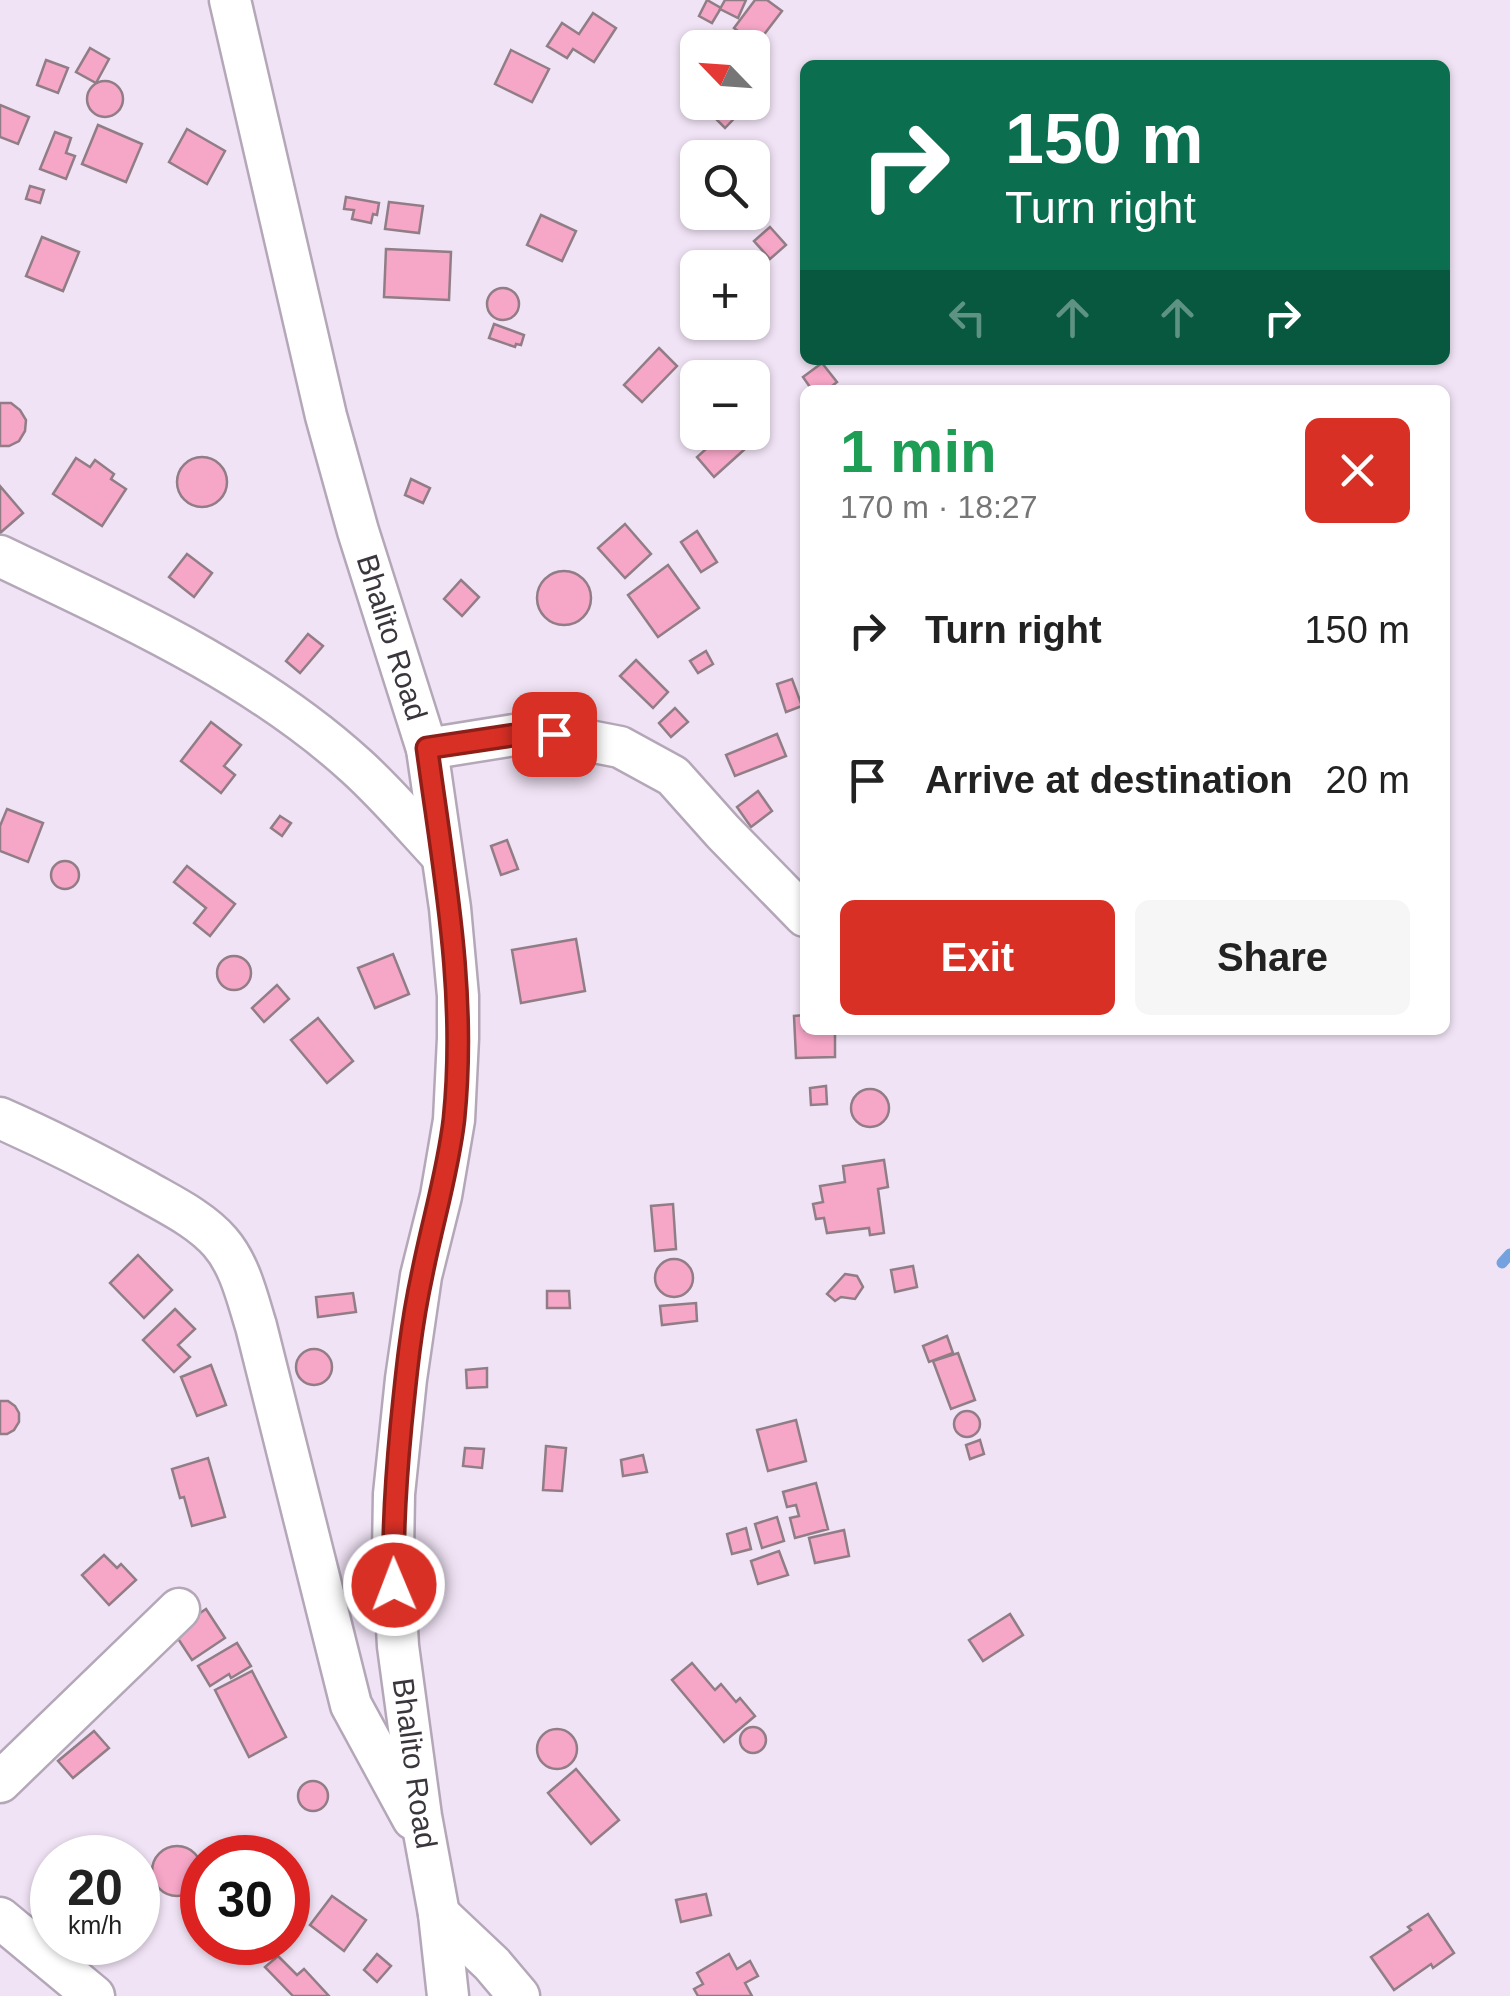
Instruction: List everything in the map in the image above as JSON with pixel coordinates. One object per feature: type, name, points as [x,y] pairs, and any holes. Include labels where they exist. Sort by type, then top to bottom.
[{"type":"street","name":"Bhalito Road","points":[[230,0],[326,416],[427,748],[450,908],[458,996],[454,1120],[441,1196],[421,1276],[406,1379],[394,1494],[393,1555],[398,1646],[448,1996]]},
{"type":"street","points":[[0,556],[175,642],[282,708],[356,766],[441,854]]},
{"type":"street","points":[[427,748],[514,735],[554,734],[620,747],[673,776],[800,911]]},
{"type":"street","points":[[0,1118],[64,1146],[190,1217],[222,1243],[240,1275],[256,1326],[351,1705],[425,1840]]},
{"type":"street","points":[[0,1782],[178,1609]]},
{"type":"street","points":[[439,1914],[492,1964],[519,1996]]},
{"type":"street","points":[[0,1918],[94,1996]]},
{"type":"building","points":[[707,0],[721,8],[712,23],[699,16]]},
{"type":"building","points":[[725,0],[746,0],[738,18],[720,9]]},
{"type":"building","points":[[755,0],[767,0],[782,11],[767,30],[734,28]]},
{"type":"building","points":[[593,13],[616,28],[594,62],[573,49],[567,58],[547,46],[562,23],[579,34]]},
{"type":"building","points":[[90,48],[109,59],[96,83],[76,72]]},
{"type":"building","points":[[511,50],[549,69],[532,102],[495,84]]},
{"type":"building","points":[[46,60],[68,68],[58,93],[37,85]]},
{"type":"building","points":[[105,81],[117,87],[123,99],[117,111],[105,117],[93,111],[87,99],[93,87]]},
{"type":"building","points":[[0,105],[29,117],[18,144],[0,137]]},
{"type":"building","points":[[717,120],[733,120],[725,128]]},
{"type":"building","points":[[98,125],[142,144],[126,182],[82,164]]},
{"type":"building","points":[[187,129],[225,151],[207,184],[169,162]]},
{"type":"building","points":[[55,132],[71,138],[66,153],[75,156],[66,179],[40,169]]},
{"type":"building","points":[[30,186],[44,190],[40,203],[26,199]]},
{"type":"building","points":[[346,197],[379,203],[371,223],[352,219],[354,210],[344,209]]},
{"type":"building","points":[[389,202],[423,206],[419,233],[385,229]]},
{"type":"building","points":[[541,215],[576,231],[562,261],[527,245]]},
{"type":"building","points":[[770,227],[786,245],[770,259],[770,250],[762,250],[754,241]]},
{"type":"building","points":[[42,237],[79,252],[63,291],[26,276]]},
{"type":"building","points":[[386,249],[451,252],[449,300],[384,297]]},
{"type":"building","points":[[503,288],[515,292],[519,304],[515,316],[503,320],[491,316],[487,304],[491,292]]},
{"type":"building","points":[[494,324],[524,335],[521,345],[515,347],[489,338]]},
{"type":"building","points":[[659,348],[677,366],[642,402],[624,385]]},
{"type":"building","points":[[824,365],[837,382],[809,385],[803,377]]},
{"type":"building","points":[[0,403],[11,403],[26,420],[19,441],[9,446],[0,446]]},
{"type":"building","points":[[705,450],[744,450],[714,477],[697,457]]},
{"type":"building","points":[[202,457],[220,464],[227,482],[220,500],[202,507],[184,500],[177,482],[184,464]]},
{"type":"building","points":[[76,458],[90,467],[95,460],[126,489],[102,526],[53,494]]},
{"type":"building","points":[[411,479],[430,488],[423,503],[405,495]]},
{"type":"building","points":[[0,486],[23,513],[0,533]]},
{"type":"building","points":[[625,524],[651,554],[625,578],[598,548]]},
{"type":"building","points":[[697,531],[717,562],[701,572],[681,542]]},
{"type":"building","points":[[187,554],[212,573],[194,597],[169,577]]},
{"type":"building","points":[[668,565],[699,608],[658,637],[628,595]]},
{"type":"building","points":[[564,571],[583,579],[591,598],[583,617],[564,625],[545,617],[537,598],[545,579]]},
{"type":"building","points":[[461,580],[479,597],[462,616],[444,599]]},
{"type":"building","points":[[308,634],[323,646],[300,673],[286,661]]},
{"type":"building","points":[[706,651],[713,664],[698,673],[690,661]]},
{"type":"building","points":[[636,660],[668,692],[653,708],[620,676]]},
{"type":"building","points":[[792,679],[800,707],[786,712],[777,684]]},
{"type":"building","points":[[675,708],[688,722],[671,737],[659,723]]},
{"type":"building","points":[[211,722],[241,745],[224,766],[235,775],[221,793],[181,761]]},
{"type":"building","points":[[777,734],[786,756],[735,776],[726,755]]},
{"type":"building","points":[[758,791],[772,811],[751,827],[737,807]]},
{"type":"building","points":[[7,809],[43,823],[28,862],[0,851],[0,826]]},
{"type":"building","points":[[280,816],[291,823],[282,836],[271,828]]},
{"type":"building","points":[[507,840],[518,869],[501,875],[491,846]]},
{"type":"building","points":[[65,861],[75,865],[79,875],[75,885],[65,889],[55,885],[51,875],[55,865]]},
{"type":"building","points":[[187,866],[235,904],[210,936],[194,923],[206,908],[174,882]]},
{"type":"building","points":[[576,939],[585,991],[521,1003],[512,950]]},
{"type":"building","points":[[393,954],[409,994],[375,1008],[358,968]]},
{"type":"building","points":[[234,956],[246,961],[251,973],[246,985],[234,990],[222,985],[217,973],[222,961]]},
{"type":"building","points":[[277,985],[289,999],[264,1022],[252,1008]]},
{"type":"building","points":[[800,1015],[800,1035],[835,1035],[835,1057],[796,1058],[794,1016]]},
{"type":"building","points":[[318,1018],[353,1061],[327,1083],[291,1040]]},
{"type":"building","points":[[826,1086],[827,1104],[811,1105],[810,1088]]},
{"type":"building","points":[[870,1089],[883,1095],[889,1108],[883,1121],[870,1127],[857,1121],[851,1108],[857,1095]]},
{"type":"building","points":[[884,1160],[888,1187],[878,1189],[884,1233],[870,1235],[869,1228],[827,1233],[824,1218],[816,1219],[813,1204],[823,1202],[820,1186],[845,1182],[843,1166]]},
{"type":"building","points":[[673,1204],[676,1249],[655,1251],[651,1206]]},
{"type":"building","points":[[138,1255],[172,1290],[144,1318],[110,1283]]},
{"type":"building","points":[[674,1259],[688,1264],[693,1278],[688,1292],[674,1297],[660,1292],[655,1278],[660,1264]]},
{"type":"building","points":[[913,1266],[917,1287],[895,1292],[891,1270]]},
{"type":"building","points":[[845,1274],[857,1276],[863,1287],[855,1299],[841,1297],[835,1301],[827,1294]]},
{"type":"building","points":[[547,1291],[569,1291],[570,1308],[547,1308]]},
{"type":"building","points":[[353,1293],[356,1312],[318,1317],[316,1297]]},
{"type":"building","points":[[696,1303],[697,1321],[662,1325],[660,1306]]},
{"type":"building","points":[[175,1309],[195,1329],[178,1345],[190,1357],[174,1372],[143,1340]]},
{"type":"building","points":[[947,1336],[953,1353],[929,1362],[923,1346]]},
{"type":"building","points":[[314,1349],[326,1355],[332,1367],[326,1379],[314,1385],[302,1379],[296,1367],[302,1355]]},
{"type":"building","points":[[958,1353],[975,1400],[951,1409],[933,1361]]},
{"type":"building","points":[[211,1365],[226,1405],[197,1416],[181,1377]]},
{"type":"building","points":[[487,1368],[487,1387],[467,1388],[466,1370]]},
{"type":"building","points":[[0,1401],[8,1401],[19,1413],[19,1422],[7,1434],[0,1434]]},
{"type":"building","points":[[967,1411],[976,1415],[980,1424],[976,1433],[967,1437],[958,1433],[954,1424],[958,1415]]},
{"type":"building","points":[[796,1420],[806,1461],[768,1471],[757,1430]]},
{"type":"building","points":[[980,1440],[984,1454],[970,1459],[966,1445]]},
{"type":"building","points":[[546,1446],[566,1448],[562,1491],[543,1490]]},
{"type":"building","points":[[465,1448],[484,1449],[482,1468],[463,1466]]},
{"type":"building","points":[[643,1455],[647,1472],[623,1476],[621,1460]]},
{"type":"building","points":[[208,1458],[225,1517],[192,1526],[172,1469]]},
{"type":"building","points":[[816,1483],[828,1529],[795,1538],[790,1518],[799,1516],[796,1505],[787,1507],[783,1492]]},
{"type":"building","points":[[777,1517],[784,1541],[762,1548],[755,1524]]},
{"type":"building","points":[[746,1528],[751,1549],[732,1554],[727,1534]]},
{"type":"building","points":[[844,1530],[849,1556],[815,1563],[809,1538]]},
{"type":"building","points":[[779,1551],[788,1575],[758,1584],[751,1561]]},
{"type":"building","points":[[104,1555],[117,1568],[121,1564],[136,1580],[109,1605],[82,1575]]},
{"type":"building","points":[[206,1609],[225,1638],[192,1660],[173,1631]]},
{"type":"building","points":[[1010,1614],[1023,1635],[983,1661],[969,1640]]},
{"type":"building","points":[[237,1643],[251,1666],[210,1686],[198,1666]]},
{"type":"building","points":[[692,1663],[715,1690],[721,1684],[755,1716],[724,1742],[672,1680]]},
{"type":"building","points":[[252,1671],[286,1737],[249,1757],[215,1690]]},
{"type":"building","points":[[753,1727],[762,1731],[766,1740],[762,1749],[753,1753],[744,1749],[740,1740],[744,1731]]},
{"type":"building","points":[[557,1729],[571,1735],[577,1749],[571,1763],[557,1769],[543,1763],[537,1749],[543,1735]]},
{"type":"building","points":[[94,1731],[109,1748],[73,1778],[58,1761]]},
{"type":"building","points":[[576,1769],[619,1820],[591,1844],[548,1793]]},
{"type":"building","points":[[313,1781],[324,1785],[328,1796],[324,1807],[313,1811],[302,1807],[298,1796],[302,1785]]},
{"type":"building","points":[[177,1846],[177,1896],[160,1888],[160,1854]]},
{"type":"building","points":[[706,1894],[711,1915],[681,1922],[676,1900]]},
{"type":"building","points":[[332,1896],[366,1920],[344,1951],[310,1925]]},
{"type":"building","points":[[1428,1914],[1454,1953],[1394,1990],[1371,1957]]},
{"type":"building","points":[[377,1954],[391,1966],[377,1982],[364,1970]]},
{"type":"building","points":[[729,1954],[737,1969],[750,1961],[758,1976],[745,1983],[752,1996],[698,1996],[694,1989],[703,1984],[697,1973]]},
{"type":"building","points":[[287,1965],[297,1975],[304,1969],[329,1996],[293,1996],[265,1967]]},
{"type":"waterway","points":[[1502,1263],[1510,1254]]},
{"type":"route","points":[[394,1585],[394,1494],[406,1379],[421,1276],[441,1196],[454,1120],[458,1038],[450,908],[427,748],[514,735],[554,734]]}]
